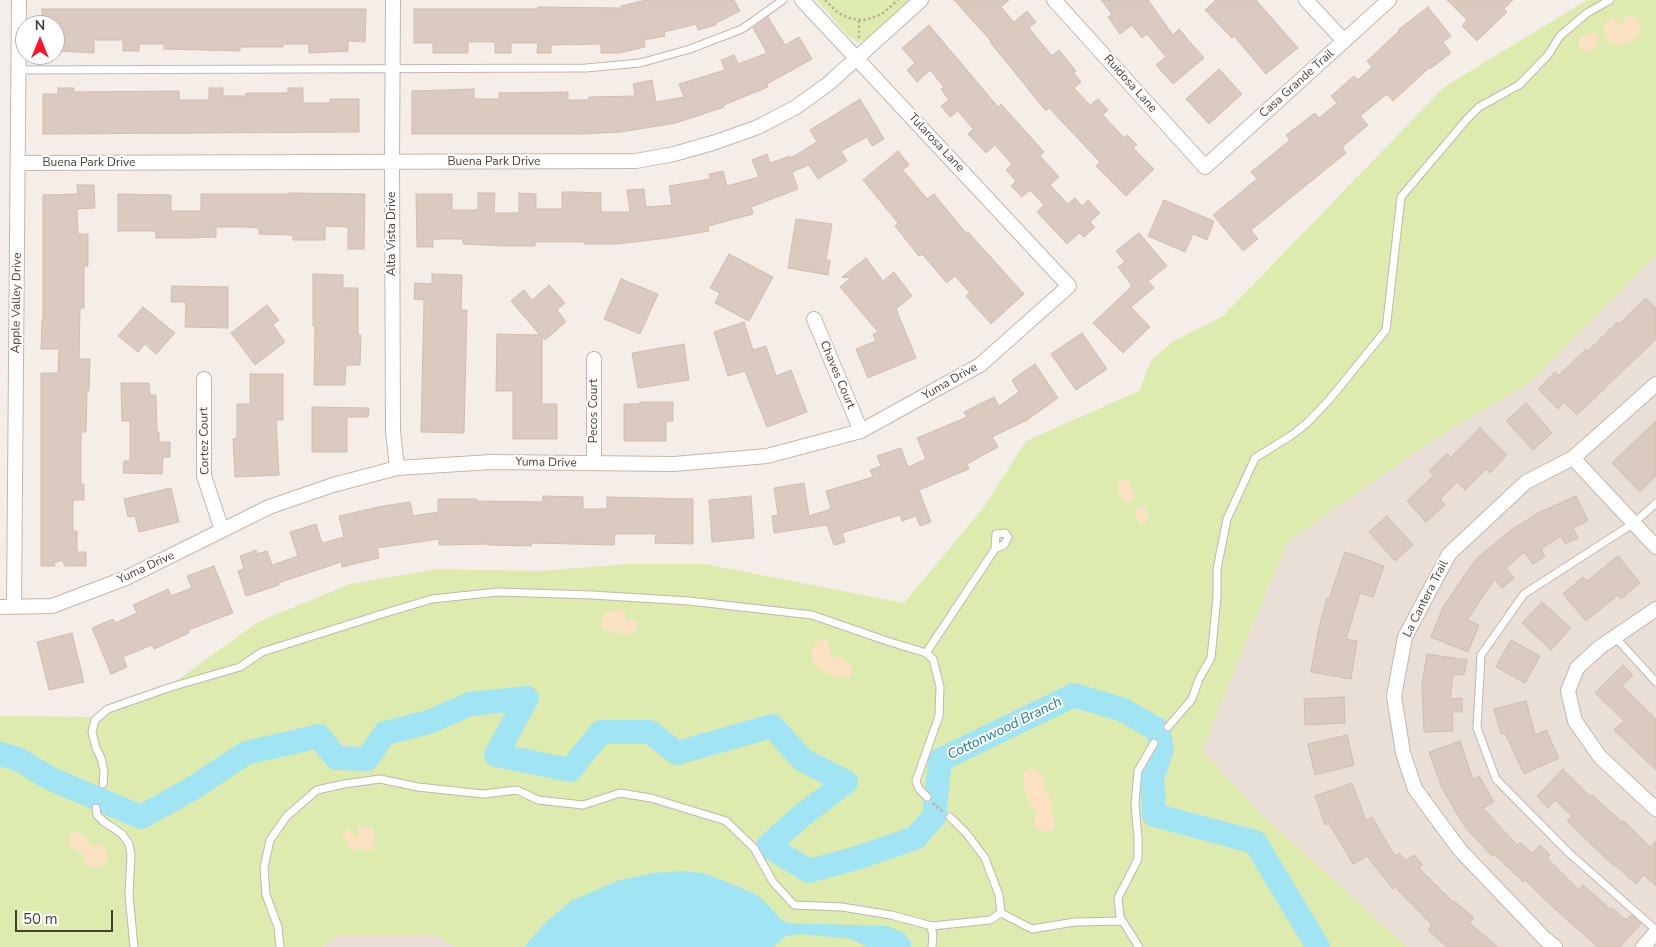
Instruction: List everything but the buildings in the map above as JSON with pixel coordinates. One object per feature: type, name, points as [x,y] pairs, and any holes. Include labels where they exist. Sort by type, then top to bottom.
[{"type":"street","name":"Apple Valley Drive","points":[[7,606],[18,163],[19,0]]},
{"type":"street","name":"Alta Vista Drive","points":[[393,0],[393,431],[397,468]]},
{"type":"street","name":"Tularosa Lane","points":[[802,0],[1069,286]]},
{"type":"street","name":"Buena Park Drive","points":[[18,163],[636,161],[674,154],[716,142],[758,127],[796,107],[828,84],[921,0]]},
{"type":"street","name":"Ruidosa Lane","points":[[1054,0],[1205,167]]},
{"type":"street","points":[[1306,0],[1344,41]]},
{"type":"street","name":"Casa Grande Trail","points":[[1205,167],[1389,0]]},
{"type":"street","name":"Yuma Drive","points":[[7,606],[52,606],[126,578],[269,507],[333,485],[397,468],[491,462],[674,464],[767,456],[861,431],[980,365],[1069,286]]},
{"type":"street","name":"Chaves Court","points":[[814,319],[861,431]]},
{"type":"street","name":"Pecos Court","points":[[594,359],[594,463]]},
{"type":"street","name":"Cortez Court","points":[[204,378],[204,476],[222,530]]},
{"type":"street","name":"La Cantera Trail","points":[[1555,947],[1460,850],[1415,788],[1403,753],[1394,696],[1405,636],[1449,554],[1526,482],[1573,458],[1656,384]]},
{"type":"street","points":[[1573,458],[1656,548]]},
{"type":"street","points":[[1656,609],[1600,647],[1577,668],[1568,691],[1574,721],[1600,757],[1656,809]]},
{"type":"street","points":[[1643,947],[1656,931]]},
{"type":"lane","points":[[19,70],[586,68],[640,63],[690,49],[742,29],[783,0]]},
{"type":"lane","points":[[1168,727],[1192,699],[1199,679],[1211,658],[1216,598],[1216,569],[1227,519],[1255,458],[1307,424],[1386,330],[1401,197],[1478,107],[1519,85],[1548,55],[1560,36],[1586,13],[1610,0]]},
{"type":"lane","points":[[1656,502],[1634,523],[1524,594],[1481,655],[1477,728],[1496,779],[1569,853],[1656,931]]},
{"type":"lane","points":[[926,653],[995,549]]},
{"type":"lane","points":[[103,784],[104,772],[92,732],[95,720],[108,709],[170,687],[240,667],[262,652],[432,599],[498,592],[689,601],[812,615],[887,642],[926,653],[933,659],[940,688],[939,716],[916,781],[919,789],[926,797]]},
{"type":"lane","points":[[1615,637],[1656,682]]},
{"type":"lane","points":[[1139,947],[1120,917],[1118,898],[1138,859],[1135,804],[1138,772],[1154,743]]},
{"type":"lane","points":[[280,947],[278,927],[266,895],[264,868],[270,840],[287,816],[317,790],[380,779],[418,787],[483,794],[517,790],[538,800],[583,805],[620,793],[651,798],[726,821],[754,848],[773,882],[794,905],[842,907],[891,915],[931,926],[990,920],[1001,913]]},
{"type":"lane","points":[[96,808],[97,815],[122,834],[129,844],[132,856],[129,895],[134,947]]},
{"type":"lane","points":[[950,818],[967,834],[985,858],[999,894],[1001,913]]},
{"type":"lane","points":[[1001,913],[1032,929],[1075,922],[1122,921]]},
{"type":"lane","points":[[931,926],[933,936],[932,947]]},
{"type":"path","points":[[825,0],[838,13],[859,20],[866,20],[882,14],[898,0]]},
{"type":"path","points":[[859,20],[859,39]]},
{"type":"path","points":[[926,797],[950,818]]},
{"type":"shaded area","points":[[1656,255],[1656,947],[1407,947],[1256,809],[1202,750],[1287,542],[1432,441],[1530,382]]},
{"type":"shaded area","points":[[337,936],[438,936],[455,947],[323,947]]},
{"type":"green space","points":[[817,0],[909,0],[869,39],[858,42],[848,36]]},
{"type":"green space","points":[[1587,0],[1656,0],[1656,255],[1530,382],[1432,441],[1287,542],[1202,750],[1256,809],[1407,947],[455,947],[438,936],[337,936],[323,947],[0,947],[0,716],[91,717],[172,684],[258,622],[350,584],[437,569],[538,571],[629,564],[705,564],[904,603],[984,507],[1026,441],[1139,391],[1151,361],[1172,342],[1223,316],[1444,87]]},
{"type":"sand","points":[[1628,15],[1639,18],[1640,28],[1637,35],[1632,41],[1625,44],[1615,45],[1609,43],[1604,27],[1605,22],[1614,17],[1619,24],[1622,24]]},
{"type":"sand","points":[[1594,32],[1599,39],[1597,46],[1591,51],[1581,50],[1578,44],[1580,37]]},
{"type":"sand","points":[[1130,480],[1130,488],[1136,492],[1134,499],[1128,503],[1122,499],[1118,492],[1119,481]]},
{"type":"sand","points":[[1140,505],[1146,508],[1148,518],[1144,525],[1140,524],[1136,517],[1135,511]]},
{"type":"sand","points":[[622,610],[625,613],[626,619],[637,621],[636,631],[623,635],[604,630],[601,622],[605,613]]},
{"type":"sand","points":[[820,639],[829,642],[831,657],[840,657],[851,666],[852,673],[849,677],[840,678],[827,673],[813,662],[811,653]]},
{"type":"sand","points":[[1033,768],[1044,775],[1045,790],[1052,802],[1055,824],[1049,832],[1041,831],[1035,827],[1036,812],[1024,792],[1023,774],[1026,770]]},
{"type":"sand","points":[[358,825],[373,829],[376,842],[372,850],[366,851],[362,847],[356,850],[347,847],[347,842],[342,834],[348,829],[358,837],[360,834],[357,829]]},
{"type":"sand","points":[[73,832],[77,832],[87,838],[92,847],[100,844],[103,846],[108,855],[106,863],[95,868],[84,865],[84,855],[71,847],[70,844],[70,835]]},
{"type":"water","points":[[682,871],[704,873],[749,891],[761,898],[782,920],[788,923],[887,926],[903,932],[911,942],[911,947],[867,947],[852,939],[801,934],[786,936],[773,947],[525,947],[548,920],[571,901],[617,881],[653,873]]},
{"type":"waterway","name":"Cottonwood Branch","points":[[0,754],[18,759],[51,779],[141,817],[190,790],[246,753],[319,736],[336,758],[367,759],[385,733],[429,722],[470,704],[527,698],[496,755],[570,770],[601,732],[650,732],[677,753],[772,726],[803,760],[846,782],[800,817],[768,846],[809,871],[860,857],[915,838],[934,817],[940,760],[1074,695],[1123,710],[1158,730],[1162,749],[1152,778],[1154,815],[1255,842],[1318,947]]}]
